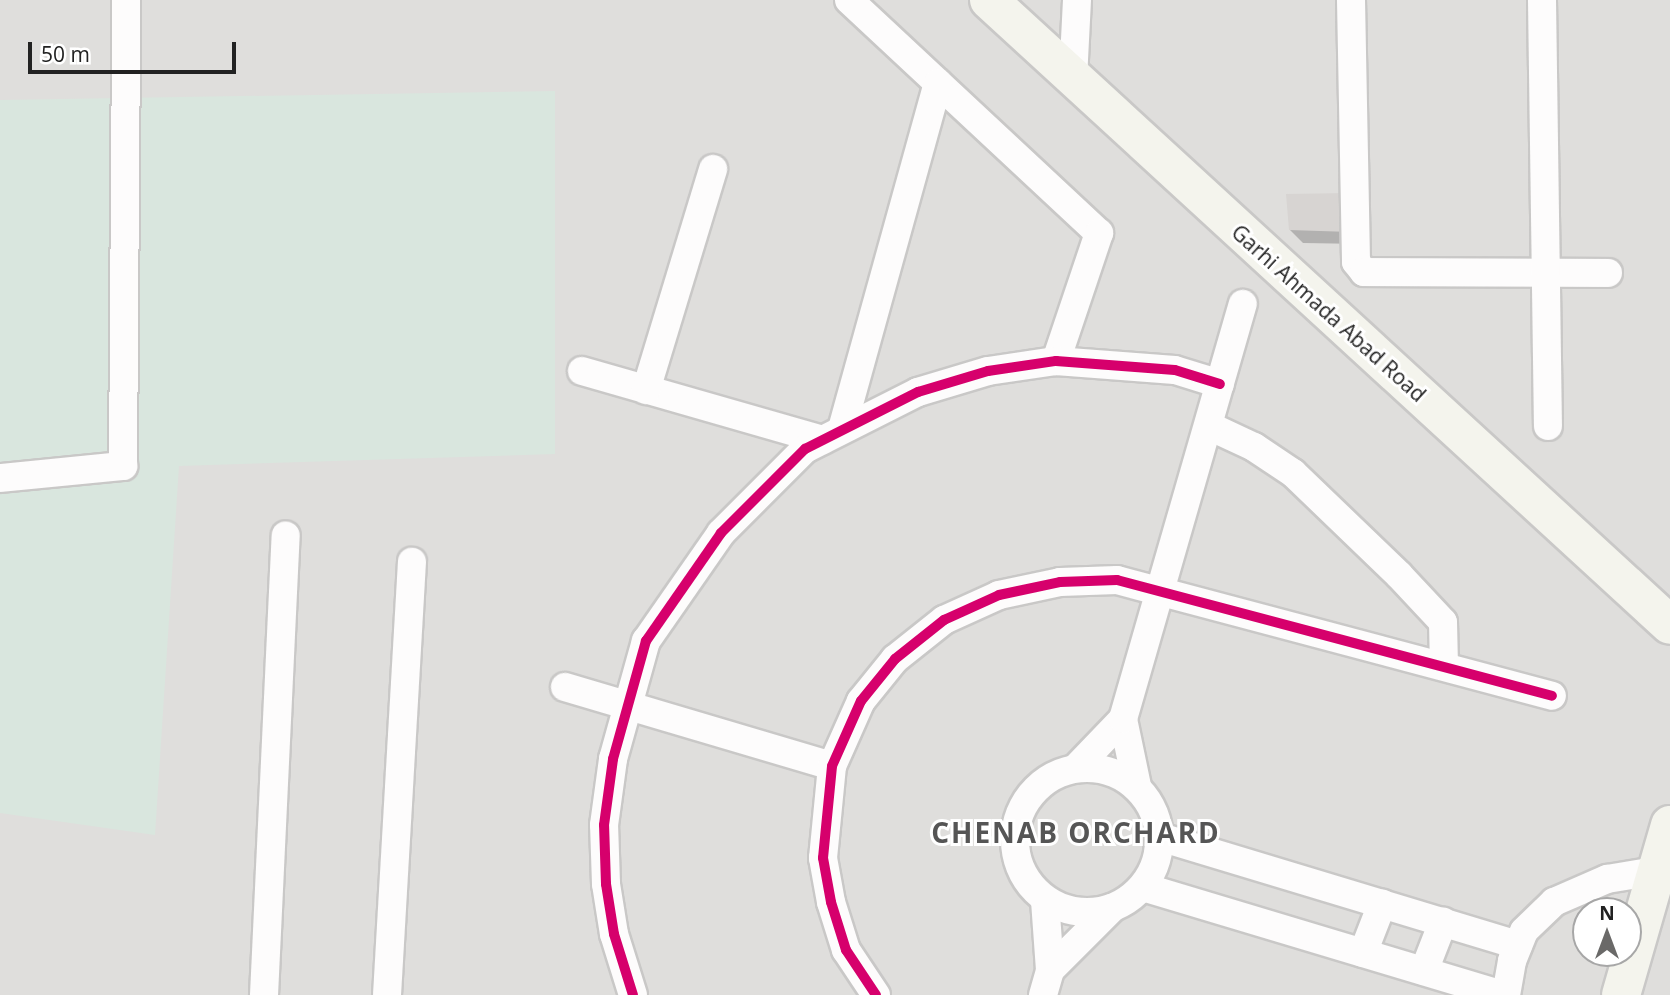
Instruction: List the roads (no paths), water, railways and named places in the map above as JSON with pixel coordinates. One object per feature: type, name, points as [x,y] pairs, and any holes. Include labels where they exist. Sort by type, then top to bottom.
[{"type":"street","points":[[0,478],[122,466],[126,0]]},
{"type":"street","points":[[849,0],[1099,233],[1056,361]]},
{"type":"street","name":"Garhi Ahmada Abad Road","points":[[989,0],[1670,625]]},
{"type":"street","points":[[1073,79],[1076,0]]},
{"type":"street","points":[[1351,0],[1356,262],[1364,272],[1608,273]]},
{"type":"street","points":[[1542,0],[1548,426]]},
{"type":"street","points":[[832,435],[938,83]]},
{"type":"street","points":[[646,390],[713,169]]},
{"type":"street","points":[[1076,768],[1123,719],[1242,304]]},
{"type":"street","points":[[633,995],[614,934],[606,884],[604,825],[613,759],[646,641],[721,533],[806,449],[918,392],[988,372],[1056,361],[1175,370],[1220,384]]},
{"type":"street","points":[[582,372],[832,435]]},
{"type":"street","points":[[1209,426],[1254,447],[1293,472],[1399,576],[1443,622],[1444,666]]},
{"type":"street","points":[[264,995],[286,536]]},
{"type":"street","points":[[387,995],[412,562]]},
{"type":"street","points":[[876,995],[846,950],[831,902],[823,858],[832,766],[861,701],[895,659],[944,620],[999,595],[1060,582],[1117,580],[1552,696]]},
{"type":"street","points":[[565,687],[832,766]]},
{"type":"street","points":[[1123,719],[1137,786],[1153,809],[1160,836],[1156,863],[1143,887],[1129,900],[1112,908],[1089,913],[1066,910],[1045,900],[1025,879],[1015,852],[1016,824],[1028,797],[1049,778],[1076,768],[1109,770],[1137,786]]},
{"type":"street","points":[[1621,995],[1670,825]]},
{"type":"street","points":[[1160,836],[1518,945]]},
{"type":"street","points":[[1143,887],[1505,995],[1524,931],[1554,902],[1576,890],[1607,879],[1657,871]]},
{"type":"street","points":[[1045,900],[1046,982]]},
{"type":"street","points":[[1363,953],[1382,904]]},
{"type":"street","points":[[1046,982],[1112,908]]},
{"type":"street","points":[[1424,971],[1443,922]]},
{"type":"district","name":"CHENAB ORCHARD","points":[[1076,832]]}]
